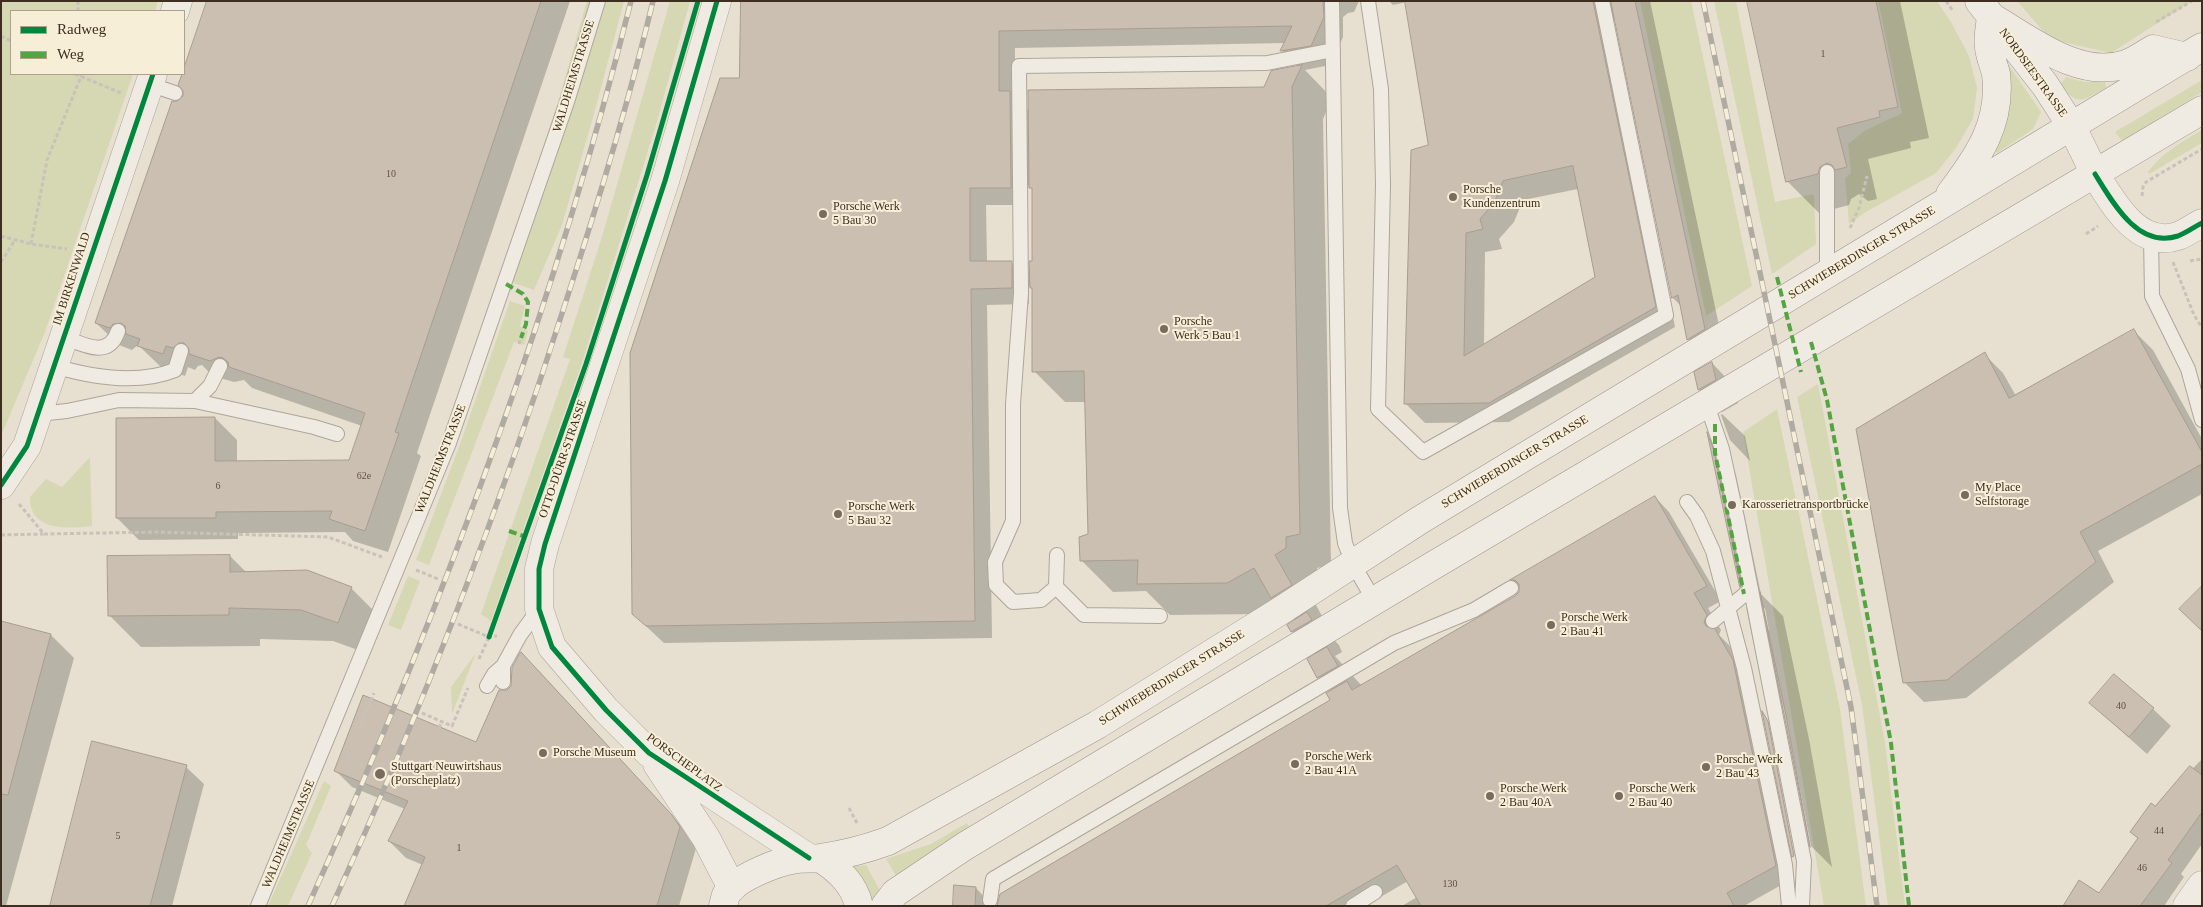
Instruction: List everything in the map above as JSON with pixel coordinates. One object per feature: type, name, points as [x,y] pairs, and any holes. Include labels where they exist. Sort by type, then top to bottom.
[{"type":"main road","name":"OTTO-DÜRR-STRASSE","points":[[539,609],[538,570],[545,544],[665,182],[717,1]]},
{"type":"main road","points":[[1985,9],[2061,57],[2086,68],[2105,68],[2127,64],[2154,49],[2195,52]]},
{"type":"main road","points":[[1942,205],[1976,159],[1992,126],[1995,112],[1996,75],[1988,47],[1985,9]]},
{"type":"main road","name":"NORDSEESTRASSE","points":[[1985,9],[2044,86],[2072,127],[2095,174],[2120,212],[2131,224],[2151,236]]},
{"type":"main road","name":"SCHWIEBERDINGER STRASSE","points":[[815,858],[869,848],[888,842],[1097,724],[1420,520],[2195,52]]},
{"type":"main road","name":"IM BIRKENWALD","points":[[2,485],[26,446],[38,414],[151,79]]},
{"type":"main road","points":[[885,906],[895,893],[965,846],[2202,110]]},
{"type":"main road","points":[[2151,236],[2165,238],[2179,236],[2202,223]]},
{"type":"main road","name":"PORSCHEPLATZ","points":[[539,609],[552,647],[606,710],[649,753],[706,838],[725,898],[758,870],[796,858],[815,858]]},
{"type":"main road","name":"PORSCHEPLATZ","points":[[649,753],[815,858],[837,869],[857,896],[859,906]]},
{"type":"main road","points":[[2187,906],[2202,886]]},
{"type":"lane","name":"WALDHEIMSTRASSE","points":[[258,906],[449,443],[567,102],[598,1]]},
{"type":"lane","points":[[1332,1],[1340,508],[1345,543],[1353,564],[1375,602]]},
{"type":"lane","points":[[1368,1],[1381,99],[1383,185],[1378,409],[1423,452],[1666,315],[1602,1]]},
{"type":"lane","points":[[1056,587],[1042,600],[1013,602],[996,585],[995,562],[1013,521],[1013,404],[1021,293],[1019,66],[1267,63],[1333,50]]},
{"type":"lane","points":[[151,79],[175,94]]},
{"type":"lane","points":[[1826,172],[1827,274]]},
{"type":"lane","points":[[2151,236],[2152,296],[2188,369],[2202,420]]},
{"type":"lane","points":[[64,338],[88,346],[104,348],[115,342],[118,331]]},
{"type":"lane","points":[[54,366],[78,374],[116,378],[162,375],[174,370],[181,351]]},
{"type":"lane","points":[[195,401],[210,386],[220,366]]},
{"type":"lane","points":[[38,414],[119,400],[195,401],[314,427],[337,434]]},
{"type":"lane","points":[[1707,405],[1722,449],[1804,861],[1802,906]]},
{"type":"lane","points":[[1687,502],[1697,516],[1712,551],[1744,668],[1785,865],[1789,906]]},
{"type":"lane","points":[[1056,556],[1056,587],[1084,615],[1160,616]]},
{"type":"lane","points":[[990,900],[993,879],[1394,643],[1474,610],[1511,588]]},
{"type":"lane","points":[[1713,621],[1751,589]]},
{"type":"lane","points":[[488,686],[494,674],[503,666],[520,635],[539,609]]},
{"type":"lane","points":[[503,666],[503,682]]},
{"type":"lane","points":[[1353,906],[1375,892]]},
{"type":"path","points":[[2149,26],[2192,1]]},
{"type":"path","points":[[32,244],[47,160],[82,75],[96,83]]},
{"type":"path","points":[[2146,182],[2202,149]]},
{"type":"path","points":[[1849,230],[1859,208],[1867,176]]},
{"type":"path","points":[[1,236],[32,244],[71,249]]},
{"type":"path","points":[[1,262],[15,240]]},
{"type":"path","points":[[2173,262],[2194,314],[2202,328]]},
{"type":"path","points":[[519,344],[522,338]]},
{"type":"path","points":[[2,485],[44,534]]},
{"type":"path","points":[[1,535],[157,532],[328,537],[388,559]]},
{"type":"path","points":[[425,574],[438,579]]},
{"type":"path","points":[[458,624],[489,637]]},
{"type":"path","points":[[361,725],[374,693]]},
{"type":"path","points":[[422,713],[452,726]]},
{"type":"path","points":[[439,728],[442,721]]},
{"type":"path","points":[[349,753],[347,759],[363,766]]},
{"type":"green space","points":[[1,1],[158,1],[155,10],[10,10],[10,75],[133,75],[45,332],[1,436]]},
{"type":"green space","points":[[587,1],[624,1],[562,225],[534,290],[514,283],[503,269],[561,92]]},
{"type":"green space","points":[[670,1],[690,1],[656,125],[582,363],[491,621],[481,614],[570,359],[563,357],[601,240]]},
{"type":"green space","points":[[1640,1],[1691,1],[1752,286],[1706,316]]},
{"type":"green space","points":[[1714,1],[1736,1],[1775,202],[1814,194],[1816,244],[1772,274]]},
{"type":"green space","points":[[1878,1],[1937,1],[1951,22],[1969,56],[1977,88],[1973,119],[1956,148],[1936,173],[1866,212],[1849,224],[1845,178],[1851,173],[1848,144],[1864,131],[1902,113]]},
{"type":"green space","points":[[2017,1],[2192,1],[2111,53],[2050,39]]},
{"type":"green space","points":[[2007,63],[2041,112],[2033,129],[1997,153],[1994,149],[2002,68]]},
{"type":"green space","points":[[2066,77],[2084,82],[2105,81],[2106,88],[2086,98],[2077,99],[2066,93],[2059,86]]},
{"type":"green space","points":[[2202,80],[2202,92],[2122,141],[2115,132]]},
{"type":"green space","points":[[2202,130],[2202,143],[2149,174],[2148,172],[2153,165],[2166,154]]},
{"type":"green space","points":[[510,301],[525,306],[520,326],[528,331],[524,345],[514,342],[429,565],[416,560],[459,447]]},
{"type":"green space","points":[[1818,384],[1885,743],[1905,906],[1888,906],[1862,705],[1797,397]]},
{"type":"green space","points":[[1777,409],[1840,709],[1866,906],[1824,906],[1743,432]]},
{"type":"green space","points":[[90,457],[92,526],[72,528],[43,522],[31,508],[30,497],[46,479],[62,487]]},
{"type":"green space","points":[[408,576],[420,581],[401,630],[388,625]]},
{"type":"green space","points":[[476,653],[452,714],[451,687]]},
{"type":"green space","points":[[324,781],[331,786],[306,845],[312,853],[288,906],[268,906]]},
{"type":"green space","points":[[967,823],[970,829],[898,879],[886,859],[931,844]]},
{"type":"green space","points":[[866,865],[883,896],[874,906],[851,867]]},
{"type":"building","points":[[207,1],[541,1],[395,432],[399,433],[365,531],[329,519],[332,511],[216,512],[216,518],[116,518],[116,418],[215,417],[215,461],[349,460],[365,413],[229,367],[228,362],[223,358],[219,357],[210,361],[189,354],[189,349],[184,343],[179,343],[173,348],[166,346],[163,354],[137,346],[140,339],[126,334],[125,326],[121,323],[113,324],[110,328],[95,323],[172,101],[177,101],[183,96],[183,91],[178,85],[182,75],[185,75],[185,65]]},
{"type":"building","points":[[741,1],[1323,1],[1324,17],[1311,46],[1280,51],[1292,26],[999,31],[999,91],[1010,91],[1011,188],[970,188],[970,261],[1012,261],[1012,288],[971,289],[975,621],[646,626],[632,614],[630,353],[720,78],[739,78]]},
{"type":"building","name":"Porsche Kundenzentrum","points":[[1405,1],[1593,1],[1656,307],[1489,403],[1404,404],[1411,150],[1428,145]],"holes":[[[1573,166],[1595,277],[1464,356],[1466,233],[1483,229],[1480,219],[1494,203],[1503,181]]]},
{"type":"building","points":[[1611,1],[1635,1],[1705,329],[1687,340],[1678,295],[1672,298]]},
{"type":"building","points":[[1747,1],[1876,1],[1898,107],[1879,111],[1880,117],[1837,128],[1847,167],[1835,170],[1832,165],[1827,163],[1820,167],[1818,174],[1786,182]]},
{"type":"building","name":"Porsche Werk 5 Bau 1","points":[[1302,65],[1292,87],[1300,534],[1286,537],[1286,548],[1275,555],[1292,585],[1271,598],[1254,568],[1227,583],[1137,584],[1138,560],[1080,561],[1079,537],[1088,534],[1084,371],[1032,372],[1032,288],[1030,288],[1029,261],[1032,261],[1032,188],[1029,188],[1028,90],[1264,87],[1271,71]]},
{"type":"building","name":"My Place Selfstorage","points":[[2134,329],[2202,452],[2202,464],[2080,532],[2096,562],[1947,680],[1903,683],[1856,429],[1985,352],[2009,398]]},
{"type":"building","points":[[1712,362],[1716,380],[1698,390],[1694,372]]},
{"type":"building","points":[[1707,432],[1714,451],[1740,587]]},
{"type":"building","points":[[1655,496],[1707,586],[1694,593],[1707,615],[1704,622],[1706,626],[1715,629],[1733,660],[1776,866],[1727,893],[1734,906],[1421,906],[1397,865],[1326,906],[997,906],[1000,894],[1330,700],[1326,693],[1347,681],[1352,690],[1515,596],[1519,592],[1519,584],[1515,580],[1510,580]]},
{"type":"building","points":[[230,555],[230,572],[307,570],[352,587],[338,623],[301,610],[229,608],[229,615],[108,616],[107,556]]},
{"type":"building","points":[[2202,586],[2202,631],[2179,609]]},
{"type":"building","points":[[1760,592],[1786,715],[1810,847]]},
{"type":"building","points":[[1307,612],[1312,620],[1291,632],[1287,625]]},
{"type":"building","points":[[1,621],[51,634],[8,795],[1,794]]},
{"type":"building","points":[[1327,647],[1338,666],[1317,678],[1307,659]]},
{"type":"building","name":"Porsche Museum","points":[[521,652],[672,815],[680,827],[657,906],[404,906],[425,857],[388,841],[408,801],[334,771],[363,695],[476,742],[499,690],[507,690],[511,686],[512,668]]},
{"type":"building","points":[[2114,674],[2154,708],[2129,737],[2089,703]]},
{"type":"building","points":[[1762,711],[1768,721],[1794,856],[1792,857]]},
{"type":"building","points":[[92,741],[187,765],[150,906],[50,906]]},
{"type":"building","points":[[2190,766],[2202,775],[2202,812],[2168,860],[2172,863],[2140,906],[2063,906],[2079,880],[2099,893],[2138,838],[2130,832],[2151,803],[2155,806]]},
{"type":"building","points":[[954,885],[976,887],[975,906],[953,906]]},
{"type":"railway","points":[[308,906],[357,796],[403,685],[490,461],[566,233],[631,1]]},
{"type":"railway","points":[[332,906],[398,757],[488,529],[542,375],[579,261],[624,113],[653,1]]},
{"type":"railway","points":[[1703,1],[1851,707],[1877,906]]},
{"type":"marked path","points":[[1777,277],[1801,372]]},
{"type":"marked path","points":[[506,284],[523,294],[528,302],[526,324],[521,338]]},
{"type":"marked path","points":[[1811,342],[1827,400],[1891,743],[1909,906]]},
{"type":"marked path","points":[[1715,424],[1715,453],[1744,594]]},
{"type":"marked path","points":[[509,531],[526,537]]},
{"type":"cycle path","points":[[489,637],[586,364],[647,175],[698,1]]},
{"type":"cycle path","points":[[717,1],[665,181],[545,544],[539,569],[539,609],[552,647],[606,710],[649,753],[809,858]]},
{"type":"cycle path","points":[[1,485],[27,446],[153,75]]},
{"type":"cycle path","points":[[2095,174],[2110,198],[2128,221],[2139,230],[2151,236],[2164,238],[2178,236],[2202,223]]},
{"type":"place","name":"Porsche Kundenzentrum","points":[[1453,197]]},
{"type":"place","name":"Porsche Werk 5 Bau 30","points":[[823,214]]},
{"type":"place","name":"Porsche Werk 5 Bau 1","points":[[1164,329]]},
{"type":"place","name":"My Place Selfstorage","points":[[1965,495]]},
{"type":"place","name":"Karosserietransportbrücke","points":[[1732,505]]},
{"type":"place","name":"Porsche Werk 5 Bau 32","points":[[838,514]]},
{"type":"place","name":"Porsche Werk 2 Bau 41","points":[[1551,625]]},
{"type":"place","name":"Porsche Museum","points":[[543,753]]},
{"type":"place","name":"Porsche Werk 2 Bau 41A","points":[[1295,764]]},
{"type":"place","name":"Porsche Werk 2 Bau 43","points":[[1706,767]]},
{"type":"place","name":"Stuttgart Neuwirtshaus (Porscheplatz)","points":[[380,774]]},
{"type":"place","name":"Porsche Werk 2 Bau 40A","points":[[1490,796]]},
{"type":"place","name":"Porsche Werk 2 Bau 40","points":[[1619,796]]}]
